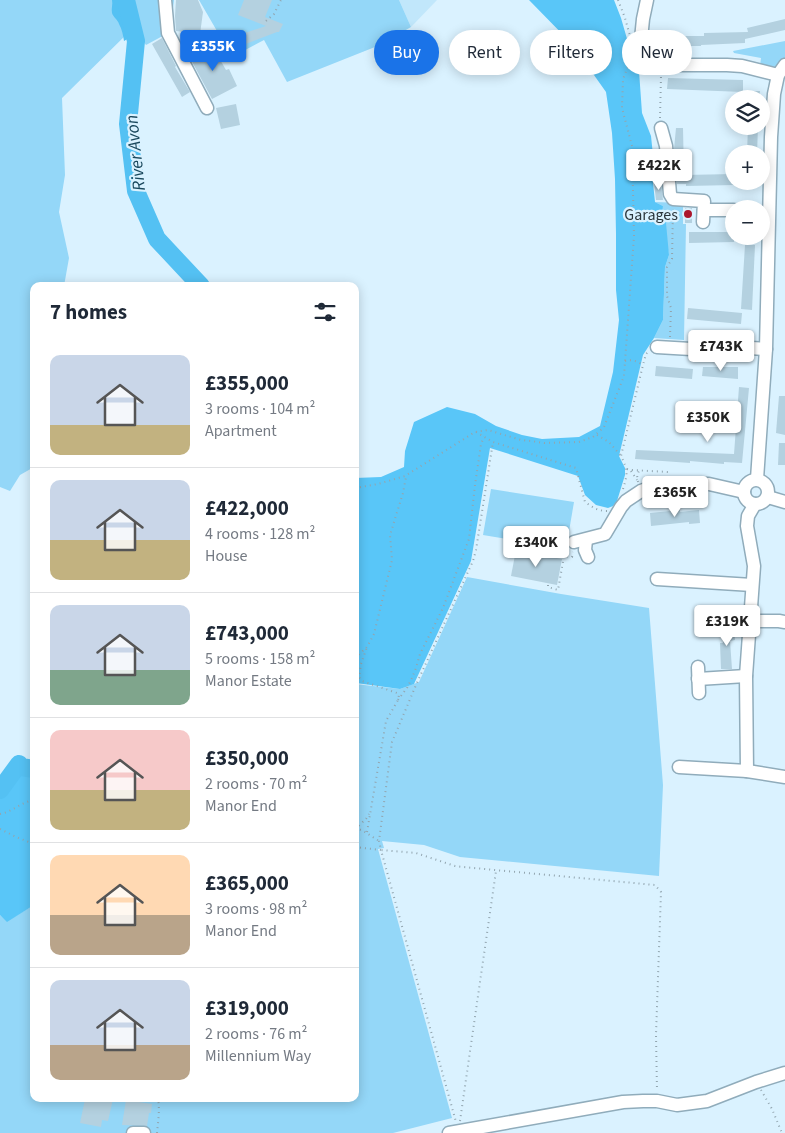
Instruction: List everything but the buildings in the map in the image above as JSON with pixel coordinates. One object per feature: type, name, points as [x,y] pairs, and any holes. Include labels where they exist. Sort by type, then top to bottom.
[{"type":"street","points":[[165,0],[168,33],[207,108]]},
{"type":"street","points":[[648,0],[643,19],[641,39],[642,49],[650,59],[663,65],[727,65],[782,70],[774,94],[766,200]]},
{"type":"street","points":[[661,128],[666,146],[670,194],[673,199],[704,211],[725,210]]},
{"type":"street","points":[[757,479],[766,349],[765,245]]},
{"type":"street","points":[[658,347],[691,349],[704,345],[766,349]]},
{"type":"street","points":[[757,479],[766,484],[768,497],[763,502],[755,504],[746,499],[744,492],[748,483],[751,480],[757,479]]},
{"type":"street","points":[[588,557],[580,541],[605,534],[612,515],[626,501],[641,491],[660,484],[709,484],[744,492]]},
{"type":"street","points":[[768,497],[785,502]]},
{"type":"street","points":[[748,771],[746,676],[754,566],[747,526],[748,516],[755,504]]},
{"type":"street","points":[[657,579],[752,585]]},
{"type":"street","points":[[750,621],[785,622]]},
{"type":"street","points":[[698,693],[698,673],[746,676]]},
{"type":"street","points":[[678,768],[748,771],[785,777]]},
{"type":"street","points":[[454,1132],[623,1102],[642,1100],[677,1106],[707,1101],[785,1072]]},
{"type":"street","points":[[133,1133],[144,1133]]},
{"type":"path","points":[[266,21],[274,14],[281,0]]},
{"type":"path","points":[[618,0],[625,18]]},
{"type":"path","points":[[359,487],[378,484],[406,475],[475,432],[488,430],[521,440],[544,443],[579,442],[593,438],[604,427],[624,376],[634,236],[632,146],[622,108],[625,75]]},
{"type":"path","points":[[661,75],[661,128]]},
{"type":"path","points":[[621,456],[646,354],[670,340],[671,308],[667,296],[667,267],[672,259],[673,199]]},
{"type":"path","points":[[625,361],[634,360],[643,365]]},
{"type":"path","points":[[475,432],[493,442],[576,468],[585,502],[594,508],[612,515]]},
{"type":"path","points":[[596,435],[609,442],[621,456],[627,469],[621,494]]},
{"type":"path","points":[[367,832],[386,721],[407,688],[420,654],[443,608],[469,539],[481,444],[484,437]]},
{"type":"path","points":[[454,1132],[379,841],[392,742],[473,561],[493,442]]},
{"type":"path","points":[[631,470],[637,480]]},
{"type":"path","points":[[398,700],[398,693],[362,681],[359,677],[361,664],[374,634],[392,560],[390,535],[403,493],[406,475]]},
{"type":"path","points":[[359,655],[368,647]]},
{"type":"path","points":[[407,688],[416,685]]},
{"type":"path","points":[[0,814],[6,813],[30,801]]},
{"type":"path","points":[[359,825],[370,812]]},
{"type":"path","points":[[0,829],[30,842]]},
{"type":"path","points":[[359,830],[367,832],[379,841]]},
{"type":"path","points":[[359,847],[416,853],[455,866],[655,885],[661,892],[656,1035],[657,1102]]},
{"type":"path","points":[[454,1132],[496,871]]},
{"type":"path","points":[[756,1082],[772,1109],[782,1133]]},
{"type":"path","points":[[157,1133],[159,1102]]},
{"type":"shaded area","points":[[0,0],[126,0],[133,28],[62,98],[65,175],[59,212],[69,258],[65,282],[30,282],[30,469],[20,475],[10,491],[0,487]]},
{"type":"shaded area","points":[[112,0],[134,0],[141,31],[124,41],[121,28],[112,13]]},
{"type":"shaded area","points":[[134,0],[174,0],[170,32],[146,45],[143,41]]},
{"type":"shaded area","points":[[199,0],[399,0],[411,27],[406,30],[374,30],[374,47],[287,82],[264,40],[232,57]]},
{"type":"shaded area","points":[[399,0],[437,0],[411,27]]},
{"type":"shaded area","points":[[529,0],[614,0],[624,30],[622,30],[622,75],[639,75],[642,113],[651,136],[655,202],[663,206],[662,218],[666,223],[669,255],[665,267],[663,320],[643,355],[619,456],[625,468],[625,475],[617,501],[608,508],[596,505],[585,495],[578,476],[490,448],[471,561],[414,684],[400,689],[359,683],[359,478],[381,477],[404,467],[405,451],[414,422],[447,407],[475,414],[496,426],[522,435],[542,439],[579,437],[600,426],[613,372],[619,320],[616,290],[615,179],[612,133],[606,92],[594,75],[612,75],[612,30],[558,30]]},
{"type":"shaded area","points":[[785,41],[785,58],[777,67],[760,66],[761,58],[734,53],[733,51]]},
{"type":"shaded area","points":[[655,202],[683,203],[683,224],[686,224],[684,340],[654,338],[663,320],[665,267],[669,255],[662,218],[663,206]]},
{"type":"shaded area","points":[[491,489],[574,502],[566,549],[483,535]]},
{"type":"shaded area","points":[[467,577],[649,608],[663,785],[659,876],[460,857],[424,845],[382,841],[384,848],[378,849],[452,1118],[393,1133],[0,1133],[0,915],[7,921],[30,907],[30,1102],[359,1102],[359,684],[400,689],[419,682]]},
{"type":"shaded area","points":[[21,767],[30,768],[30,908],[7,922],[0,915],[0,797]]},
{"type":"waterway","name":"River Avon","points":[[126,0],[136,41],[128,124],[136,191],[157,239],[197,282]]},
{"type":"waterway","name":"River Avon","points":[[0,790],[19,764],[21,767],[30,768]]},
{"type":"place","name":"Garages","points":[[688,214]]}]
